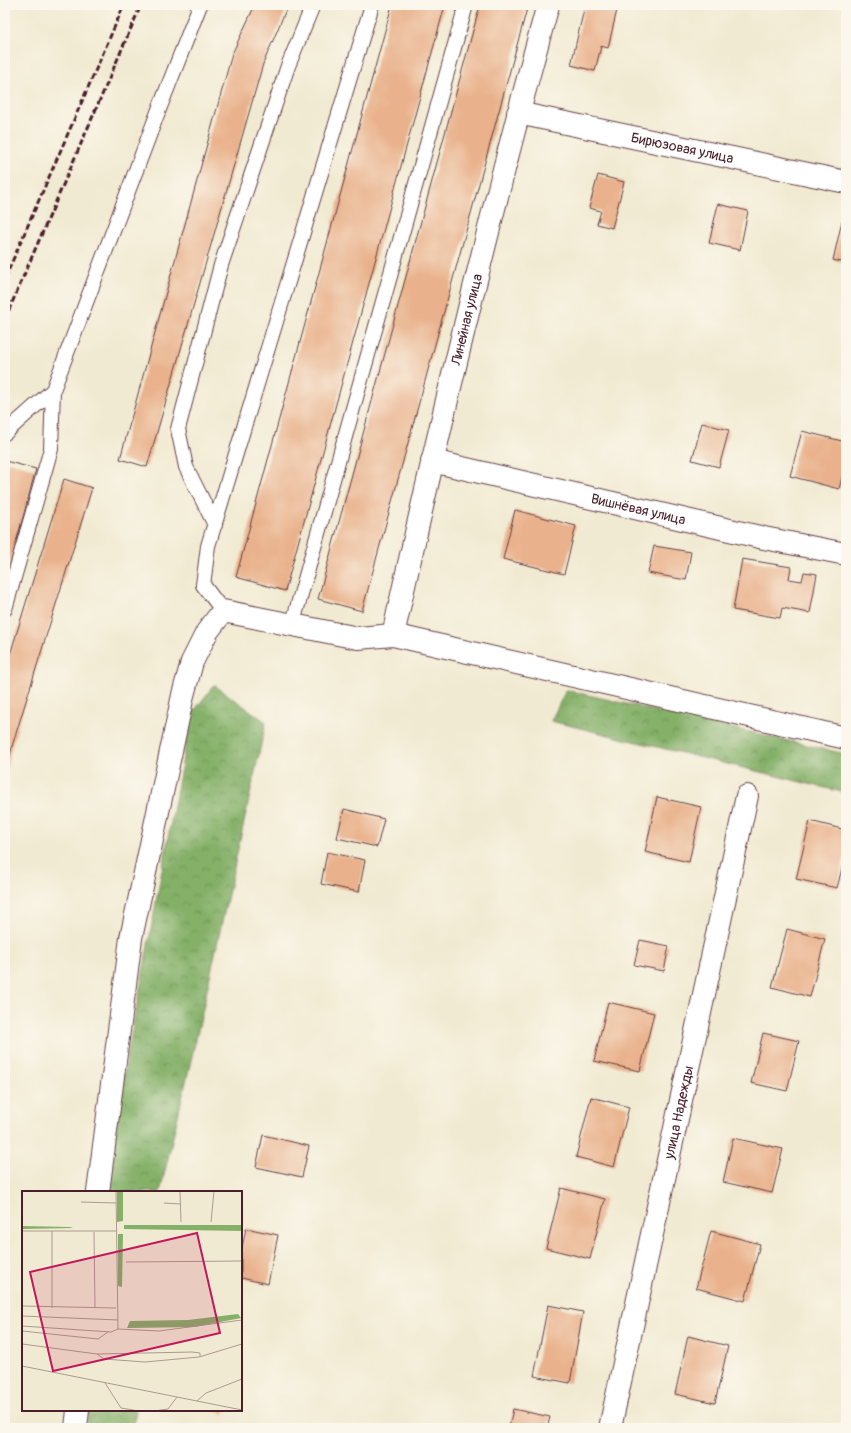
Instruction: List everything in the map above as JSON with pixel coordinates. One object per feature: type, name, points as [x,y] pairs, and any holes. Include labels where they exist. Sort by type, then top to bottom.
[{"type":"street","name":"Линейная улица","points":[[393,635],[432,461],[518,113],[548,5]]},
{"type":"street","name":"Бирюзовая улица","points":[[518,113],[846,182]]},
{"type":"street","name":"Вишнёвая улица","points":[[432,461],[764,538],[846,554]]},
{"type":"street","points":[[98,1191],[131,938],[183,695],[192,662],[208,632],[223,611],[358,638],[393,635],[846,738]]},
{"type":"street","name":"улица Надежды","points":[[610,1428],[747,796]]},
{"type":"street","points":[[76,1428],[78,1411]]},
{"type":"lane","points":[[5,609],[51,449],[53,390],[200,5]]},
{"type":"lane","points":[[215,525],[186,467],[178,429],[221,265],[288,66],[313,5]]},
{"type":"lane","points":[[223,611],[203,585],[208,546],[372,5]]},
{"type":"lane","points":[[292,626],[466,5]]},
{"type":"lane","points":[[5,433],[53,390]]},
{"type":"green space","points":[[214,685],[266,722],[200,1022],[160,1191],[102,1191],[191,715]]},
{"type":"green space","points":[[566,690],[846,754],[846,793],[551,721]]},
{"type":"green space","points":[[88,1411],[136,1411],[134,1428],[87,1428]]},
{"type":"building","points":[[255,5],[288,5],[263,64],[147,467],[120,459],[232,54]]},
{"type":"building","points":[[392,5],[445,5],[285,591],[236,577]]},
{"type":"building","points":[[480,5],[528,5],[362,611],[318,599]]},
{"type":"building","points":[[585,5],[597,5],[617,10],[608,48],[601,46],[595,71],[571,65]]},
{"type":"building","points":[[598,175],[624,182],[612,228],[597,224],[601,211],[589,208]]},
{"type":"building","points":[[718,204],[748,211],[740,250],[709,243]]},
{"type":"building","points":[[842,221],[846,222],[846,263],[833,260]]},
{"type":"building","points":[[702,423],[729,430],[719,467],[692,460]]},
{"type":"building","points":[[802,431],[846,442],[846,462],[839,489],[790,476]]},
{"type":"building","points":[[5,461],[36,469],[5,583]]},
{"type":"building","points":[[64,479],[92,488],[13,743],[5,777],[5,671]]},
{"type":"building","points":[[515,510],[576,526],[564,574],[503,559]]},
{"type":"building","points":[[654,546],[691,552],[686,580],[648,573]]},
{"type":"building","points":[[742,559],[791,567],[789,579],[802,581],[804,572],[817,574],[810,613],[782,608],[780,618],[733,610]]},
{"type":"building","points":[[657,797],[701,807],[689,862],[645,852]]},
{"type":"building","points":[[344,809],[384,819],[377,847],[337,838]]},
{"type":"building","points":[[810,821],[846,830],[846,852],[837,888],[796,879]]},
{"type":"building","points":[[327,852],[365,860],[359,892],[321,884]]},
{"type":"building","points":[[787,929],[825,939],[810,997],[772,987]]},
{"type":"building","points":[[640,940],[669,946],[664,971],[634,965]]},
{"type":"building","points":[[608,1002],[654,1013],[640,1071],[594,1061]]},
{"type":"building","points":[[763,1033],[799,1041],[787,1091],[751,1083]]},
{"type":"building","points":[[591,1097],[629,1107],[614,1167],[576,1157]]},
{"type":"building","points":[[263,1135],[309,1146],[302,1177],[256,1167]]},
{"type":"building","points":[[733,1138],[783,1149],[772,1193],[723,1182]]},
{"type":"building","points":[[561,1188],[605,1199],[590,1259],[546,1248]]},
{"type":"building","points":[[246,1228],[278,1235],[268,1284],[242,1278],[242,1249]]},
{"type":"building","points":[[711,1231],[760,1244],[745,1301],[696,1288]]},
{"type":"building","points":[[548,1305],[583,1312],[570,1383],[534,1376]]},
{"type":"building","points":[[688,1336],[728,1346],[715,1403],[675,1394]]},
{"type":"building","points":[[513,1409],[550,1417],[547,1428],[509,1428]]},
{"type":"building","points":[[211,1411],[225,1411],[224,1414]]},
{"type":"railway","points":[[5,278],[124,5]]},
{"type":"railway","points":[[5,319],[141,5]]}]
